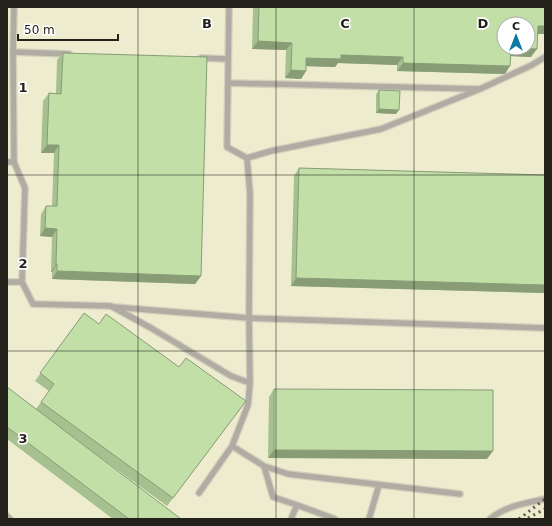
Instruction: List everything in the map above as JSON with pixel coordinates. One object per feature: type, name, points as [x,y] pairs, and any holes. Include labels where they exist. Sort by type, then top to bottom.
[{"type":"lane","points":[[14,7],[14,162],[25,188],[22,282],[33,304],[111,306],[249,318],[545,328]]},
{"type":"lane","points":[[229,7],[227,147],[247,158],[270,151],[380,129],[480,89],[532,65],[545,57]]},
{"type":"lane","points":[[13,52],[77,54]]},
{"type":"lane","points":[[196,58],[228,59]]},
{"type":"lane","points":[[228,83],[480,89]]},
{"type":"lane","points":[[200,493],[232,446],[248,405],[250,382],[250,194],[247,158]]},
{"type":"lane","points":[[7,162],[14,162]]},
{"type":"lane","points":[[7,282],[22,282]]},
{"type":"lane","points":[[111,306],[231,376],[250,382]]},
{"type":"lane","points":[[232,446],[264,466],[288,474],[460,494]]},
{"type":"lane","points":[[264,466],[273,497],[335,519]]},
{"type":"lane","points":[[369,519],[379,485]]},
{"type":"lane","points":[[490,519],[494,515],[516,505],[545,499]]},
{"type":"lane","points":[[291,519],[297,505]]},
{"type":"lane","points":[[7,516],[10,519]]},
{"type":"shaded area","points":[[7,7],[545,7],[545,519],[7,519]]},
{"type":"building","points":[[259,7],[545,7],[545,26],[538,26],[537,49],[536,16],[496,16],[496,56],[511,56],[510,66],[403,63],[403,57],[341,55],[341,59],[306,58],[306,71],[291,70],[292,43],[258,41]]},
{"type":"building","points":[[63,53],[207,57],[201,276],[57,271],[57,229],[45,228],[46,206],[57,206],[59,145],[47,145],[49,93],[61,94]]},
{"type":"building","points":[[379,90],[400,91],[399,110],[379,109]]},
{"type":"building","points":[[299,168],[545,175],[545,285],[296,278]]},
{"type":"building","points":[[84,313],[99,324],[106,314],[179,367],[186,358],[246,401],[173,498],[41,402],[54,384],[40,373]]},
{"type":"building","points":[[7,387],[181,519],[129,519],[7,427]]},
{"type":"building","points":[[274,389],[493,390],[493,451],[274,450]]},
{"type":"railway","points":[[519,519],[545,499]]},
{"type":"railway","points":[[528,518],[545,509]]}]
